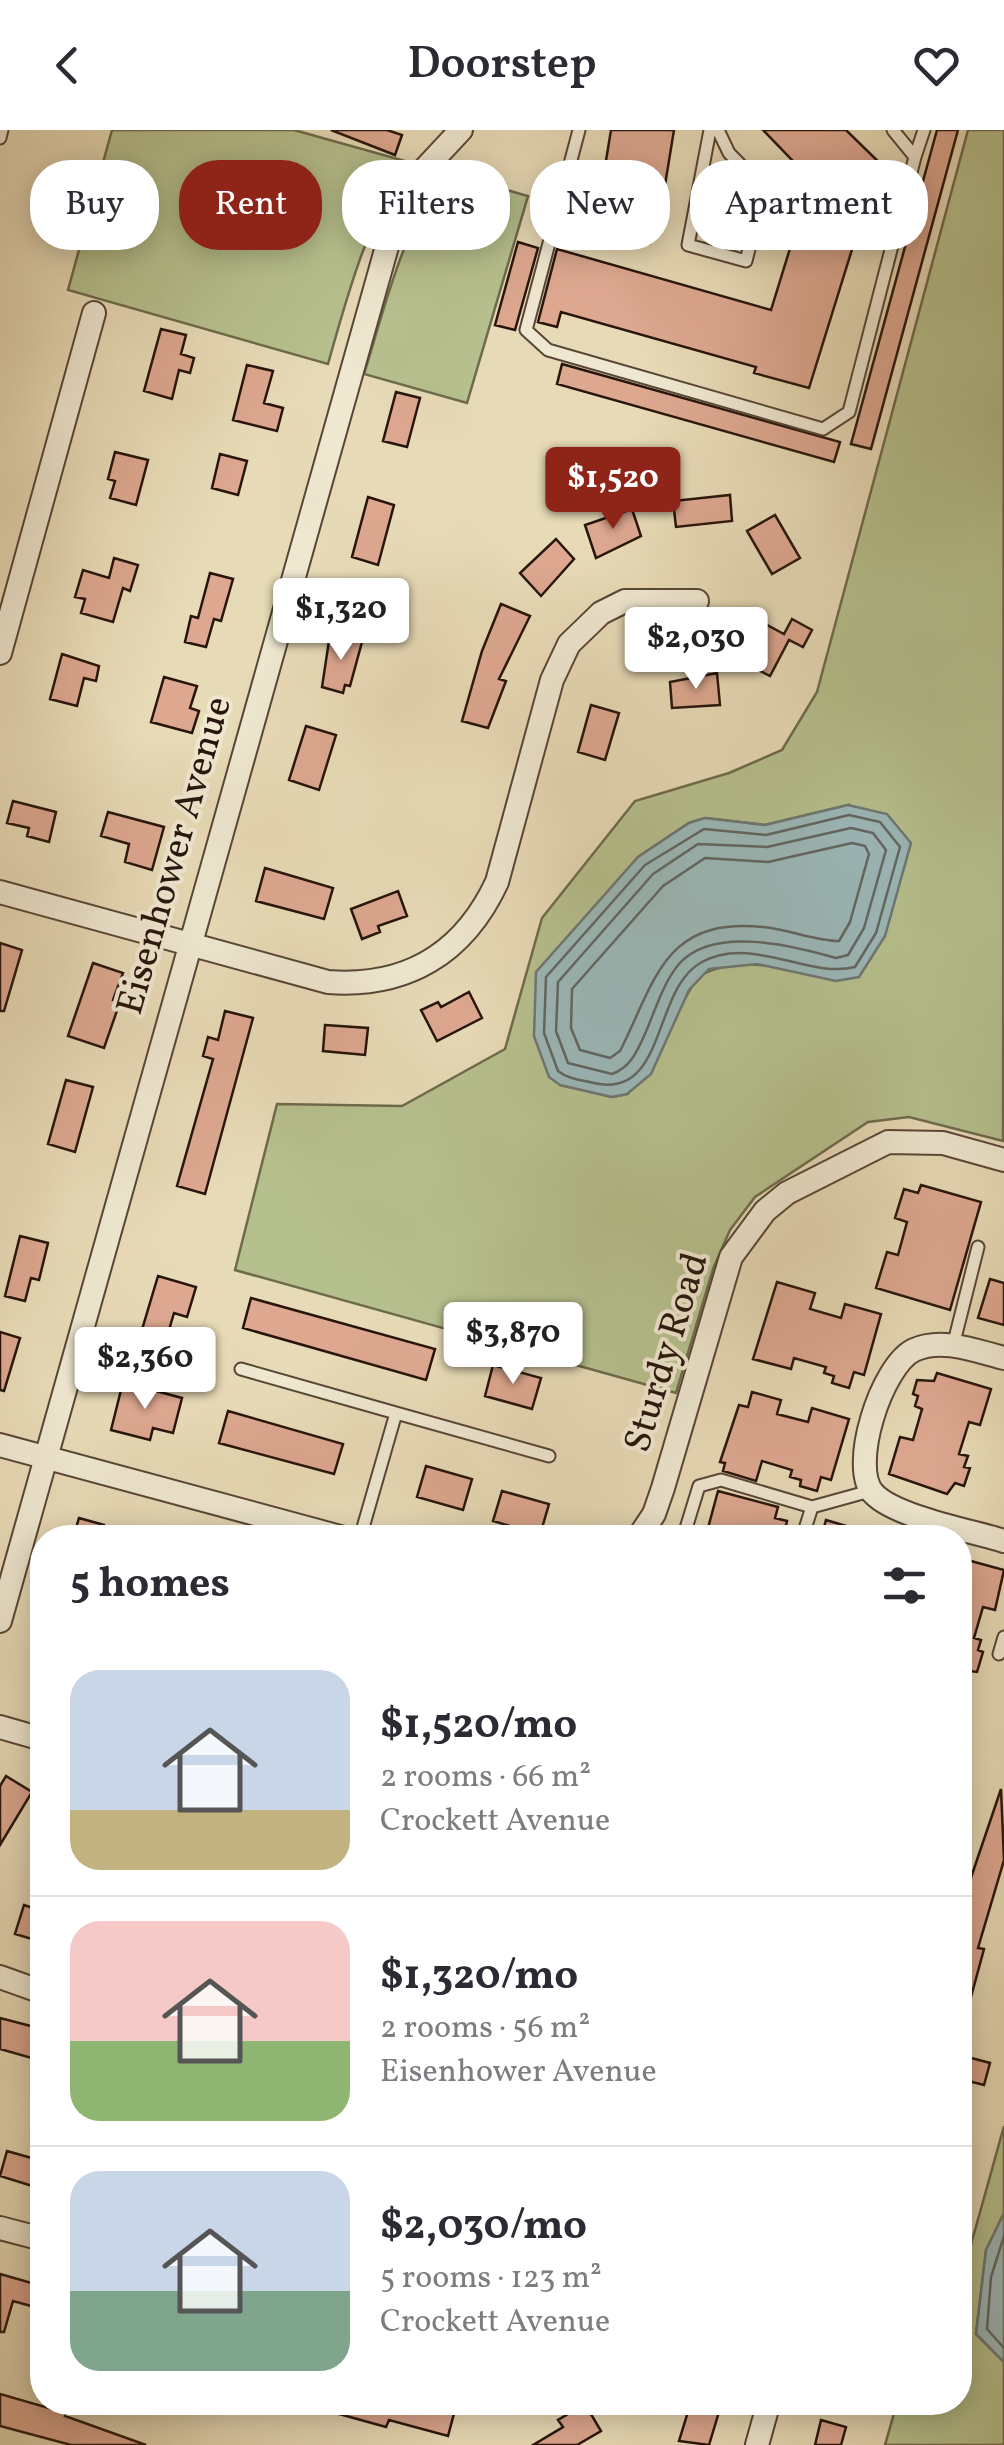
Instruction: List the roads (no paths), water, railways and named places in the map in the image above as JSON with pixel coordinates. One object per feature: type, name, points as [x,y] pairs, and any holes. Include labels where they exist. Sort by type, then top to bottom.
[{"type":"street","name":"Eisenhower Avenue","points":[[0,1621],[187,945],[397,211],[450,133]]},
{"type":"street","points":[[0,653],[94,312]]},
{"type":"street","points":[[0,892],[328,982],[382,982],[428,964],[472,926],[498,882],[552,680],[570,644],[601,613],[625,601],[697,601]]},
{"type":"street","name":"Sturdy Road","points":[[647,1525],[663,1488],[731,1257],[765,1211],[788,1193],[888,1142],[943,1143],[1004,1160]]},
{"type":"street","points":[[918,1525],[870,1491],[865,1480],[864,1453],[892,1370],[912,1350],[953,1346],[1004,1358]]},
{"type":"street","points":[[0,1445],[296,1525]]},
{"type":"street","points":[[972,1536],[1004,1541]]},
{"type":"street","points":[[0,1726],[30,1735]]},
{"type":"street","points":[[0,1976],[30,1987]]},
{"type":"street","points":[[0,2228],[30,2237]]},
{"type":"street","points":[[757,2445],[765,2415]]},
{"type":"lane","points":[[0,138],[2,130]]},
{"type":"lane","points":[[579,130],[526,330],[548,350],[822,429],[849,412],[924,130]]},
{"type":"lane","points":[[710,130],[688,245],[746,261],[764,189],[730,152],[718,130]]},
{"type":"lane","points":[[893,130],[910,146],[915,157]]},
{"type":"lane","points":[[953,1346],[978,1247]]},
{"type":"lane","points":[[240,1369],[550,1456]]},
{"type":"lane","points":[[364,1525],[396,1413]]},
{"type":"lane","points":[[687,1525],[699,1486],[706,1480],[721,1480],[812,1508],[870,1491]]},
{"type":"lane","points":[[806,1525],[812,1508]]},
{"type":"lane","points":[[999,1654],[1004,1637]]},
{"type":"water","points":[[848,805],[887,814],[911,843],[885,936],[859,977],[836,981],[757,964],[709,969],[689,990],[651,1074],[627,1094],[612,1097],[560,1085],[549,1077],[534,1036],[536,972],[638,857],[689,823],[705,818],[765,825]]},
{"type":"water","points":[[1004,2213],[1004,2362],[976,2334],[986,2250]]}]
